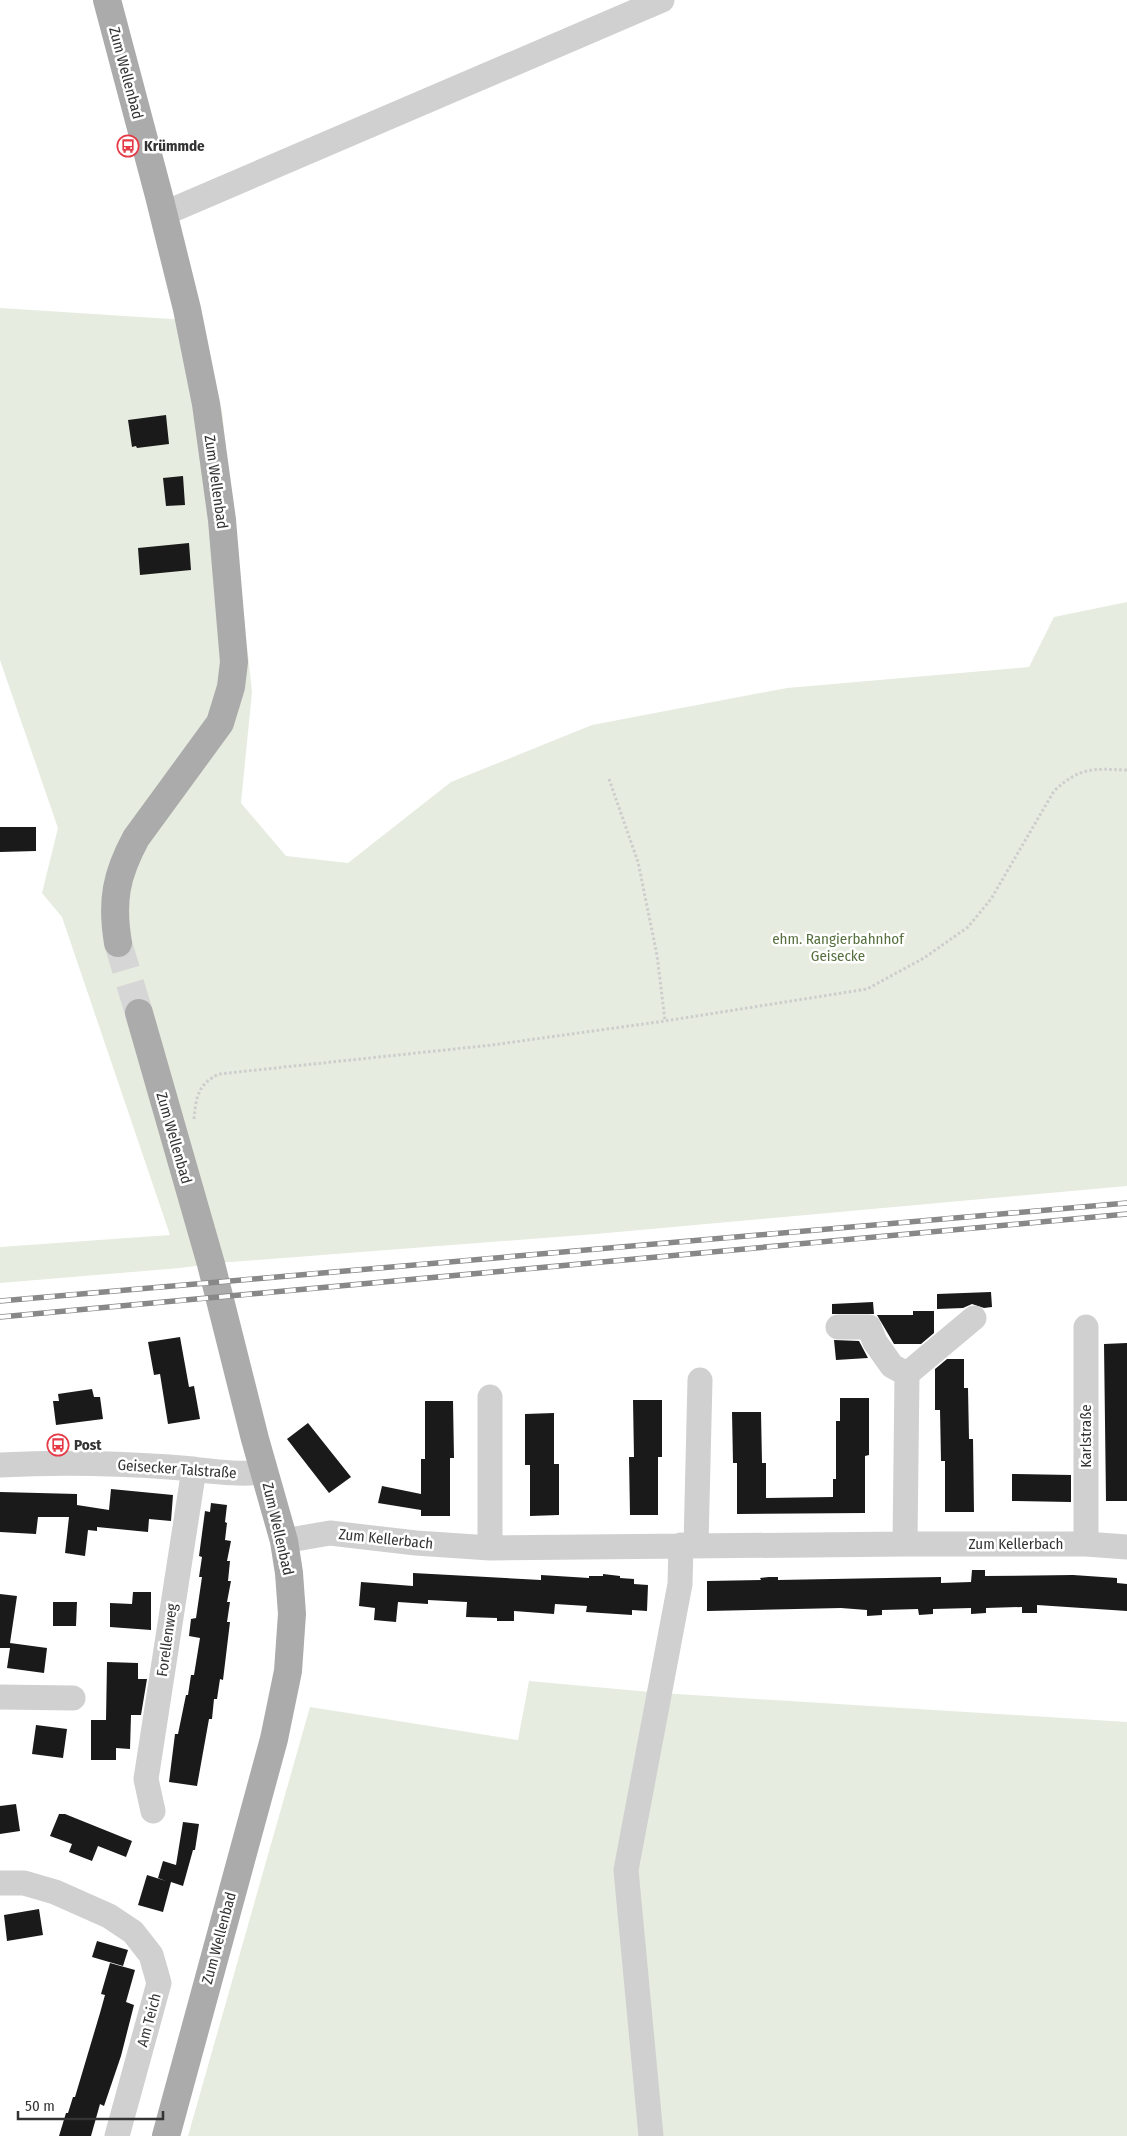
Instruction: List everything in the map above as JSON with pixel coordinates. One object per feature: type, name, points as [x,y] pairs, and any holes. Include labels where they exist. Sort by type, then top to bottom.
[{"type":"main road","name":"Zum Wellenbad","points":[[106,0],[187,309],[206,404],[222,520],[234,662],[231,687],[220,723],[136,838],[125,858],[114,895],[114,918],[118,943]]},
{"type":"main road","name":"Zum Wellenbad","points":[[139,1013],[211,1264],[284,1541],[292,1614],[288,1671],[274,1740],[166,2136]]},
{"type":"street","points":[[163,214],[662,0]]},
{"type":"street","points":[[905,1544],[907,1374],[974,1318]]},
{"type":"street","points":[[838,1328],[869,1327],[875,1342],[892,1366],[907,1374]]},
{"type":"street","name":"Karlstraße","points":[[1086,1327],[1086,1544]]},
{"type":"street","points":[[651,2136],[626,1870],[689,1545],[700,1380]]},
{"type":"street","points":[[490,1397],[490,1548]]},
{"type":"street","name":"Geisecker Talstraße","points":[[0,1466],[108,1464],[194,1468],[229,1474],[265,1472]]},
{"type":"street","name":"Forellenweg","points":[[153,1812],[146,1779],[194,1468]]},
{"type":"street","name":"Zum Kellerbach","points":[[284,1541],[330,1534],[490,1548],[905,1544],[1086,1544],[1127,1547]]},
{"type":"street","points":[[0,1697],[73,1698]]},
{"type":"street","name":"Am Teich","points":[[0,1883],[24,1883],[55,1892],[109,1916],[133,1932],[151,1955],[159,1983],[117,2136]]},
{"type":"path","points":[[194,1120],[199,1093],[207,1079],[218,1074],[492,1045],[665,1021],[867,989],[924,958],[968,927],[991,898],[1054,791],[1068,777],[1090,769],[1127,770]]},
{"type":"path","points":[[609,779],[638,862],[657,956],[665,1021]]},
{"type":"green space","name":"ehm. Rangierbahnhof Geisecke","points":[[0,308],[203,321],[222,411],[252,692],[241,803],[286,856],[348,863],[451,782],[592,725],[787,688],[1029,667],[1054,617],[1127,602],[1127,1186],[596,1234],[218,1263],[180,1268],[0,1283],[0,1247],[170,1235],[62,917],[42,893],[58,828],[0,660]]},
{"type":"green space","points":[[529,1681],[661,1693],[1127,1722],[1127,2136],[188,2136],[310,1707],[518,1740]]},
{"type":"building","points":[[166,415],[169,444],[132,447],[128,420]]},
{"type":"building","points":[[183,476],[185,505],[166,506],[163,478]]},
{"type":"building","points":[[189,543],[191,570],[140,575],[138,548]]},
{"type":"building","points":[[0,827],[36,827],[36,851],[0,852]]},
{"type":"building","points":[[991,1292],[992,1307],[984,1308],[972,1304],[963,1308],[937,1309],[937,1294]]},
{"type":"building","points":[[873,1302],[874,1314],[832,1314],[832,1304]]},
{"type":"building","points":[[913,1311],[934,1311],[934,1333],[921,1344],[894,1344],[877,1315],[913,1315]]},
{"type":"building","points":[[180,1337],[189,1387],[194,1386],[200,1419],[168,1424],[160,1374],[154,1375],[148,1342]]},
{"type":"building","points":[[834,1340],[859,1341],[868,1358],[836,1360]]},
{"type":"building","points":[[1127,1343],[1127,1501],[1106,1501],[1104,1344]]},
{"type":"building","points":[[947,1359],[964,1359],[964,1388],[968,1388],[969,1439],[973,1439],[974,1512],[945,1512],[945,1461],[941,1461],[940,1410],[935,1410],[935,1369]]},
{"type":"building","points":[[92,1389],[94,1397],[100,1397],[103,1419],[56,1425],[53,1401],[59,1401],[58,1394]]},
{"type":"building","points":[[840,1398],[869,1398],[869,1455],[865,1456],[865,1513],[737,1514],[737,1463],[733,1463],[732,1412],[761,1412],[762,1463],[766,1463],[766,1498],[833,1497],[833,1479],[836,1479],[836,1421],[840,1421]]},
{"type":"building","points":[[633,1400],[662,1400],[662,1457],[658,1457],[658,1515],[630,1515],[629,1457],[634,1457]]},
{"type":"building","points":[[425,1401],[453,1401],[454,1458],[450,1458],[450,1516],[421,1516],[421,1510],[378,1503],[382,1486],[421,1494],[421,1459],[425,1459]]},
{"type":"building","points":[[554,1413],[554,1464],[559,1464],[559,1515],[530,1516],[530,1465],[525,1465],[525,1414]]},
{"type":"building","points":[[308,1423],[351,1477],[329,1493],[287,1439]]},
{"type":"building","points":[[1012,1474],[1071,1475],[1071,1502],[1012,1501]]},
{"type":"building","points":[[111,1489],[173,1495],[171,1521],[149,1519],[148,1532],[97,1527],[97,1531],[88,1530],[85,1556],[65,1553],[69,1517],[38,1517],[36,1534],[0,1532],[0,1492],[77,1494],[77,1505],[109,1510]]},
{"type":"building","points":[[211,1503],[227,1505],[225,1540],[231,1541],[227,1561],[230,1561],[228,1581],[231,1581],[227,1602],[230,1602],[227,1622],[230,1622],[223,1680],[220,1679],[217,1699],[214,1699],[212,1719],[209,1719],[197,1786],[169,1782],[175,1734],[178,1734],[191,1675],[194,1675],[200,1638],[189,1636],[191,1619],[196,1618],[202,1577],[199,1577],[202,1557],[199,1556],[205,1511],[210,1512]]},
{"type":"building","points":[[972,1570],[985,1570],[985,1576],[1073,1575],[1117,1578],[1117,1583],[1127,1584],[1127,1611],[1037,1605],[1037,1613],[1022,1613],[1022,1607],[986,1608],[986,1613],[971,1614],[971,1608],[933,1609],[933,1614],[919,1615],[918,1609],[882,1610],[882,1615],[867,1616],[867,1610],[841,1608],[707,1611],[707,1581],[761,1580],[760,1578],[769,1577],[778,1577],[778,1580],[941,1577],[941,1583],[971,1582]]},
{"type":"building","points":[[413,1573],[541,1580],[541,1575],[589,1578],[589,1576],[603,1576],[603,1574],[620,1576],[620,1578],[634,1579],[634,1584],[648,1585],[647,1611],[632,1610],[632,1615],[586,1612],[587,1606],[555,1604],[554,1614],[514,1611],[514,1621],[497,1621],[497,1618],[466,1617],[467,1602],[428,1600],[428,1604],[398,1602],[396,1622],[374,1620],[375,1608],[359,1606],[361,1582],[413,1586]]},
{"type":"building","points":[[133,1592],[151,1592],[151,1630],[110,1627],[110,1603],[132,1604]]},
{"type":"building","points":[[0,1594],[17,1596],[10,1643],[47,1648],[44,1673],[7,1668],[10,1648],[0,1648]]},
{"type":"building","points":[[53,1602],[77,1602],[76,1626],[53,1626]]},
{"type":"building","points":[[107,1662],[138,1663],[138,1679],[147,1679],[141,1715],[131,1715],[130,1749],[116,1748],[116,1760],[91,1760],[91,1720],[106,1720]]},
{"type":"building","points":[[36,1725],[67,1729],[63,1758],[32,1754]]},
{"type":"building","points":[[16,1804],[20,1831],[0,1834],[0,1806]]},
{"type":"building","points":[[59,1814],[65,1814],[132,1841],[126,1857],[98,1846],[92,1861],[69,1852],[72,1844],[50,1836]]},
{"type":"building","points":[[183,1822],[199,1824],[195,1850],[193,1850],[183,1886],[171,1882],[163,1912],[138,1905],[147,1875],[166,1881],[158,1878],[163,1861],[176,1865]]},
{"type":"building","points":[[39,1909],[43,1935],[7,1941],[4,1915]]},
{"type":"building","points":[[97,1941],[128,1950],[123,1966],[92,1957]]},
{"type":"building","points":[[110,1963],[135,1970],[126,2002],[134,2005],[121,2056],[104,2106],[100,2104],[91,2136],[59,2136],[66,2113],[68,2113],[73,2097],[75,2097],[100,2013],[105,1995],[101,1994]]},
{"type":"tunnel","points":[[118,943],[139,1013]]},
{"type":"railway","points":[[0,1301],[1127,1203]]},
{"type":"railway","points":[[0,1317],[1127,1214]]},
{"type":"place","name":"Krümmde","points":[[128,146]]},
{"type":"place","name":"Post","points":[[58,1445]]}]
